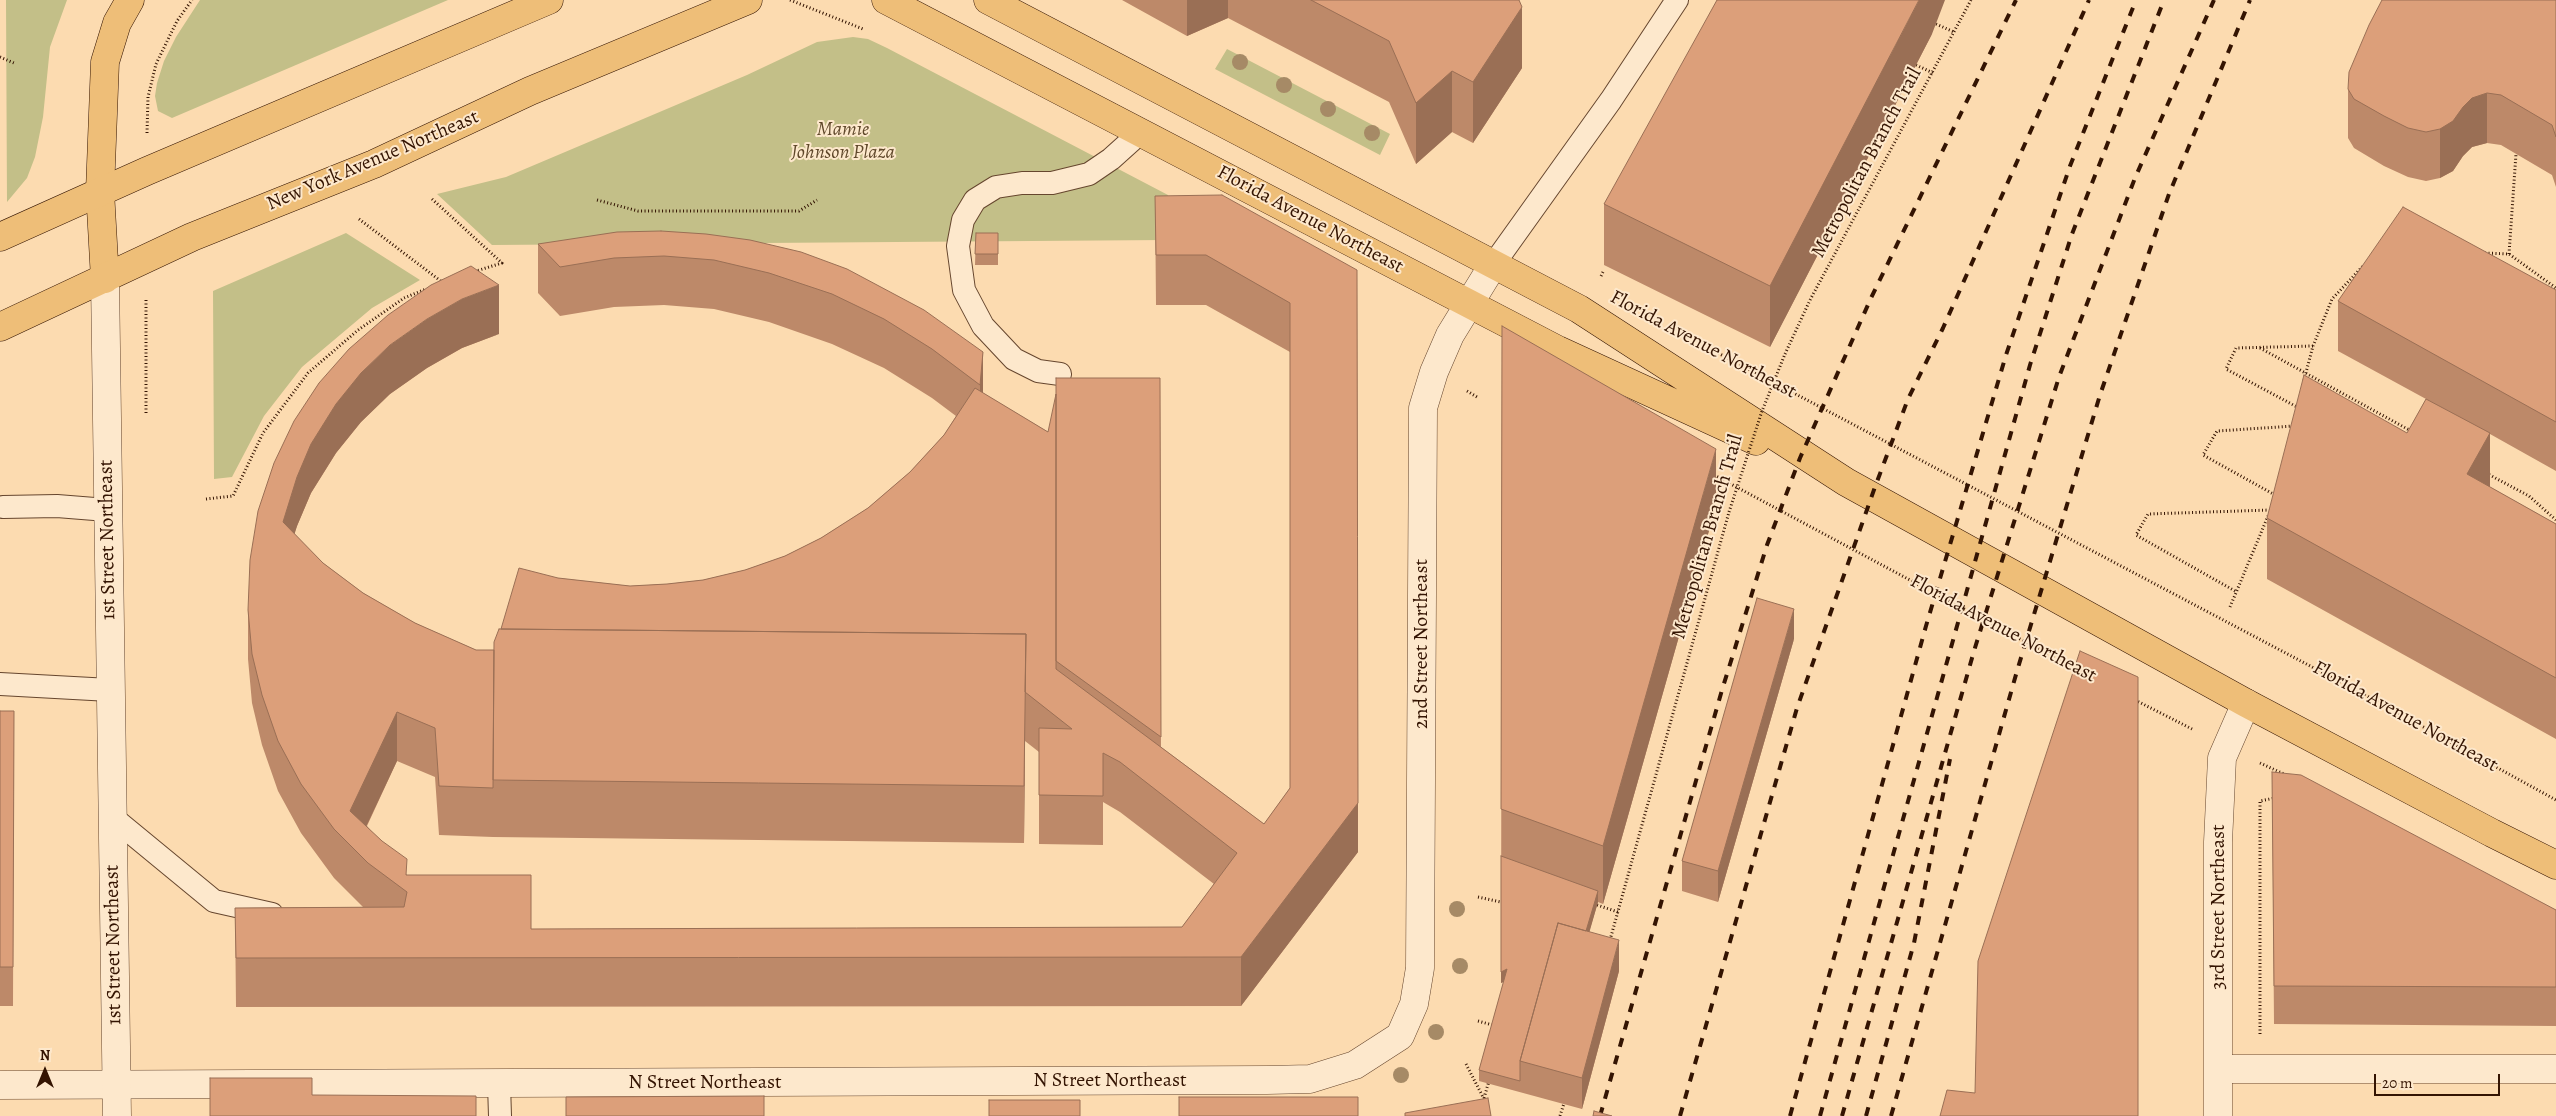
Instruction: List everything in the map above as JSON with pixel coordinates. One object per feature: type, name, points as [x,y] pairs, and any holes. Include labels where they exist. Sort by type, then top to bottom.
[{"type":"main road","name":"1st Street Northeast","points":[[105,279],[100,192],[105,62],[117,23],[130,0]]},
{"type":"main road","points":[[0,237],[100,192],[549,0]]},
{"type":"main road","name":"New York Avenue Northeast","points":[[0,327],[192,237],[374,164],[530,91],[748,0]]},
{"type":"main road","name":"Florida Avenue Northeast","points":[[886,0],[1558,350],[1846,482]]},
{"type":"main road","name":"Florida Avenue Northeast","points":[[988,0],[1578,309],[1846,482],[2246,703],[2484,829],[2556,864]]},
{"type":"street","name":"2nd Street Northeast","points":[[1400,1036],[1414,1004],[1420,968],[1423,408],[1434,372],[1450,335],[1493,265]]},
{"type":"street","name":"1st Street Northeast","points":[[105,279],[117,1116]]},
{"type":"street","name":"3rd Street Northeast","points":[[2218,1116],[2218,842],[2222,758],[2246,703]]},
{"type":"street","name":"N Street Northeast","points":[[0,1085],[1310,1079],[1355,1065],[1400,1036]]},
{"type":"street","points":[[2218,1069],[2556,1068]]},
{"type":"lane","points":[[1493,265],[1611,100],[1676,0]]},
{"type":"lane","points":[[1060,374],[1038,372],[1014,359],[983,326],[964,290],[958,246],[963,220],[975,200],[996,187],[1022,183],[1052,183],[1088,174],[1111,159],[1141,132]]},
{"type":"lane","points":[[1,507],[57,506],[107,510]]},
{"type":"lane","points":[[0,684],[110,690]]},
{"type":"lane","points":[[112,817],[214,901],[295,918]]},
{"type":"lane","points":[[499,1084],[500,1116]]},
{"type":"path","points":[[156,64],[177,21],[192,0]]},
{"type":"path","points":[[790,0],[868,31]]},
{"type":"path","name":"Metropolitan Branch Trail","points":[[1608,949],[1729,512],[1758,420],[1810,300],[1971,0]]},
{"type":"path","points":[[1936,24],[1954,32]]},
{"type":"path","points":[[0,58],[14,63]]},
{"type":"path","points":[[1916,65],[1933,73]]},
{"type":"path","points":[[2509,254],[2516,154]]},
{"type":"path","points":[[432,199],[502,263],[474,272]]},
{"type":"path","points":[[597,200],[638,211],[798,211],[816,200]]},
{"type":"path","points":[[359,219],[442,282]]},
{"type":"path","points":[[2482,253],[2509,254],[2556,288]]},
{"type":"path","points":[[2304,382],[2313,346],[2332,299],[2365,264]]},
{"type":"path","points":[[1602,276],[1604,270]]},
{"type":"path","points":[[206,499],[233,496],[263,433],[308,373],[358,330],[404,298],[446,280]]},
{"type":"path","points":[[2299,408],[2226,369],[2236,348],[2313,346]]},
{"type":"path","points":[[2260,348],[2417,435]]},
{"type":"path","name":"Florida Avenue Northeast","points":[[1716,352],[2367,696],[2556,800]]},
{"type":"path","points":[[1466,390],[1477,397]]},
{"type":"path","points":[[2290,435],[2301,400]]},
{"type":"path","points":[[2275,495],[2203,454],[2217,431],[2294,426]]},
{"type":"path","points":[[2478,468],[2529,496],[2556,520]]},
{"type":"path","name":"Florida Avenue Northeast","points":[[1710,472],[2085,674]]},
{"type":"path","points":[[2230,607],[2270,510],[2276,487]]},
{"type":"path","points":[[2235,591],[2136,535],[2148,514],[2270,510]]},
{"type":"path","points":[[2129,697],[2290,778]]},
{"type":"path","points":[[2270,1034],[2260,1034],[2260,800],[2280,798]]},
{"type":"path","points":[[1478,897],[1501,902]]},
{"type":"path","points":[[1596,905],[1618,912]]},
{"type":"path","points":[[1478,1021],[1504,1028]]},
{"type":"path","points":[[1466,1064],[1484,1098],[1486,1107]]},
{"type":"path","points":[[1484,1098],[1492,1072]]},
{"type":"path","points":[[1560,1116],[1566,1098]]},
{"type":"green space","points":[[6,0],[67,0],[50,47],[43,117],[35,157],[27,178],[7,202]]},
{"type":"green space","points":[[200,0],[448,0],[172,118],[158,111],[155,96],[157,83],[164,61],[176,37]]},
{"type":"green space","name":"Mamie Johnson Plaza","points":[[853,37],[868,39],[887,48],[1168,195],[1166,240],[492,245],[437,194],[506,177],[747,75],[817,42]]},
{"type":"green space","points":[[1227,49],[1390,134],[1380,155],[1215,69]]},
{"type":"green space","points":[[346,233],[420,280],[372,308],[302,367],[264,416],[232,477],[214,479],[213,291]]},
{"type":"building","points":[[1311,0],[1519,0],[1522,7],[1473,82],[1452,71],[1416,103],[1389,41]]},
{"type":"building","points":[[1717,0],[1919,0],[1770,286],[1604,204]]},
{"type":"building","points":[[2382,0],[2556,0],[2556,137],[2552,125],[2501,95],[2487,93],[2472,98],[2453,121],[2440,129],[2426,132],[2408,128],[2354,99],[2348,89],[2349,72]]},
{"type":"building","points":[[1222,195],[1357,270],[1358,803],[1241,957],[236,958],[235,908],[404,907],[407,892],[368,863],[334,829],[301,784],[278,741],[262,695],[252,654],[248,610],[250,560],[258,511],[274,463],[294,421],[319,383],[349,349],[388,315],[431,285],[471,266],[499,285],[462,299],[427,319],[390,345],[361,373],[336,404],[311,444],[297,477],[283,522],[323,563],[363,593],[415,623],[476,650],[494,650],[493,788],[439,786],[435,728],[397,712],[350,811],[382,841],[407,859],[406,875],[531,875],[531,929],[1182,927],[1237,853],[1120,762],[1103,753],[1103,796],[1039,795],[1039,728],[1072,729],[1025,692],[1026,634],[501,629],[519,568],[558,578],[630,586],[703,580],[745,570],[785,556],[821,538],[868,508],[910,472],[944,435],[975,388],[1048,432],[1056,394],[1056,669],[1264,824],[1290,788],[1290,303],[1206,255],[1156,255],[1155,196]]},
{"type":"building","points":[[2403,207],[2556,290],[2556,422],[2338,301]]},
{"type":"building","points":[[661,231],[706,234],[750,240],[801,252],[847,269],[924,310],[983,352],[980,385],[932,349],[884,319],[832,294],[769,273],[714,260],[664,256],[614,258],[560,267],[538,244],[617,232]]},
{"type":"building","points":[[976,233],[998,233],[998,254],[975,254]]},
{"type":"building","points":[[1502,326],[1716,449],[1603,846],[1501,809]]},
{"type":"building","points":[[2304,375],[2407,433],[2426,399],[2490,433],[2467,474],[2556,524],[2556,678],[2267,518]]},
{"type":"building","points":[[1056,378],[1160,378],[1161,737],[1056,661]]},
{"type":"building","points":[[1757,598],[1794,609],[1718,871],[1682,861]]},
{"type":"building","points":[[499,629],[1026,634],[1024,786],[493,780],[494,642]]},
{"type":"building","points":[[2080,651],[2138,677],[2138,1116],[1940,1116],[1947,1090],[1975,1093],[1978,961]]},
{"type":"building","points":[[0,711],[14,711],[13,967],[0,967]]},
{"type":"building","points":[[2272,772],[2301,775],[2556,910],[2556,987],[2274,986]]},
{"type":"building","points":[[1501,856],[1598,891],[1586,931],[1558,923],[1520,1061],[1520,1081],[1479,1070],[1507,969],[1501,972]]},
{"type":"building","points":[[1558,923],[1619,940],[1582,1078],[1520,1061]]},
{"type":"building","points":[[210,1078],[312,1078],[312,1095],[476,1096],[476,1116],[210,1116]]},
{"type":"building","points":[[764,1096],[764,1116],[566,1116],[566,1097]]},
{"type":"building","points":[[1179,1097],[1358,1097],[1358,1116],[1179,1116]]},
{"type":"building","points":[[1488,1098],[1491,1116],[1405,1116],[1405,1113]]},
{"type":"building","points":[[989,1100],[1080,1100],[1080,1116],[989,1116]]},
{"type":"building","points":[[1594,1111],[1612,1116],[1593,1116]]},
{"type":"railway","points":[[1600,1116],[1722,690],[1767,545],[1800,458],[1871,298],[2016,0]]},
{"type":"railway","points":[[1680,1116],[1797,708],[1875,487],[1908,399],[1943,328],[2089,0]]},
{"type":"railway","points":[[1790,1116],[1926,626],[2006,355],[2070,166],[2136,0]]},
{"type":"railway","points":[[1820,1116],[2030,365],[2072,234],[2164,0]]},
{"type":"railway","points":[[1842,1116],[1974,651],[2059,377],[2135,178],[2214,0]]},
{"type":"railway","points":[[1891,1116],[2017,671],[2100,395],[2169,194],[2250,0]]},
{"type":"railway","points":[[1866,1116],[1914,943],[1950,759]]}]
